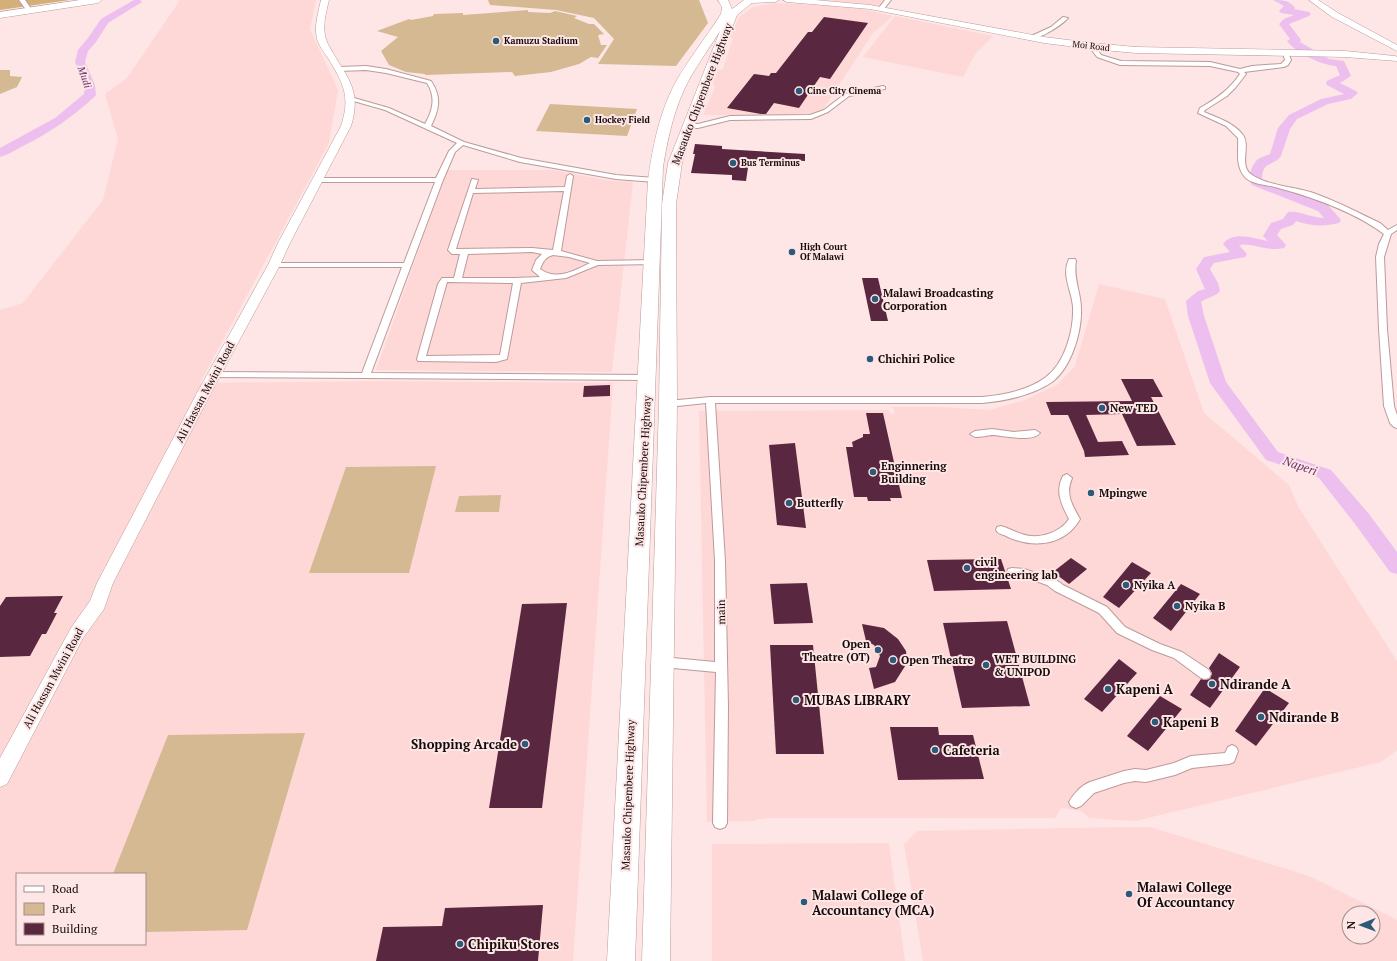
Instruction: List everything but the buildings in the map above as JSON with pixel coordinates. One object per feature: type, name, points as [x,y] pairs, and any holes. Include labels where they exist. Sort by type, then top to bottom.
[{"type":"highway","points":[[723,0],[737,3],[750,1]]},
{"type":"highway","name":"Masauko Chipembere Highway","points":[[621,961],[653,262],[655,180],[659,148],[667,116],[684,79],[726,14],[727,7],[723,0]]},
{"type":"highway","name":"Masauko Chipembere Highway","points":[[656,961],[668,404],[669,204],[675,163],[732,15],[735,11],[750,1]]},
{"type":"highway","points":[[667,116],[689,124]]},
{"type":"highway","points":[[632,695],[638,705],[643,708],[652,705],[661,688]]},
{"type":"main road","points":[[0,15],[98,0]]},
{"type":"main road","name":"Ali Hassan Mwini Road","points":[[0,778],[77,633],[98,604],[106,582],[213,375],[340,141],[350,115],[352,100],[348,84],[321,38],[320,16],[325,0]]},
{"type":"main road","points":[[750,1],[775,0]]},
{"type":"main road","points":[[782,0],[791,0]]},
{"type":"main road","name":"Moi Road","points":[[791,0],[882,9],[1030,38],[1136,50],[1395,54]]},
{"type":"main road","points":[[1314,0],[1335,16],[1366,32],[1395,54]]},
{"type":"street","points":[[22,0],[28,10]]},
{"type":"street","points":[[882,9],[888,0]]},
{"type":"street","points":[[1030,38],[1052,30],[1061,24],[1065,18]]},
{"type":"street","points":[[1092,46],[1095,53],[1099,56],[1120,63],[1210,64],[1240,71],[1252,68],[1282,66],[1286,64],[1288,60],[1286,53]]},
{"type":"street","points":[[338,69],[366,68],[386,71],[429,82],[436,91],[436,107],[427,127]]},
{"type":"street","points":[[1240,71],[1243,74],[1235,87],[1219,100],[1202,109],[1202,113],[1223,123],[1241,137],[1241,157],[1243,168],[1248,176],[1258,181],[1313,195],[1377,225],[1388,233]]},
{"type":"street","points":[[689,124],[698,126],[730,118],[811,117],[826,112],[847,95],[883,88]]},
{"type":"street","points":[[352,100],[387,108],[462,143],[520,160],[616,177],[655,180]]},
{"type":"street","points":[[365,376],[439,180],[452,151],[462,143]]},
{"type":"street","points":[[547,278],[536,270],[538,261],[553,253],[570,176]]},
{"type":"street","points":[[318,180],[439,180]]},
{"type":"street","points":[[474,180],[452,249],[455,252],[532,250],[566,253],[597,263],[653,262]]},
{"type":"street","points":[[471,191],[568,189]]},
{"type":"street","points":[[1397,227],[1388,233],[1383,244],[1380,257],[1383,329],[1389,406],[1397,425]]},
{"type":"street","points":[[457,280],[465,251]]},
{"type":"street","points":[[668,404],[710,400],[982,400],[1005,398],[1023,392],[1050,379],[1065,360],[1071,347],[1078,314],[1070,281],[1072,261]]},
{"type":"street","points":[[518,280],[504,357],[496,359],[421,359],[442,284],[445,280],[518,280],[566,276],[597,263]]},
{"type":"street","points":[[274,265],[406,265]]},
{"type":"street","points":[[213,375],[647,378]]},
{"type":"street","name":"main","points":[[710,400],[720,560],[722,668],[720,823]]},
{"type":"street","points":[[975,434],[992,432],[1014,435],[1035,432]]},
{"type":"street","points":[[1001,530],[1009,531],[1020,538],[1035,541],[1053,536],[1069,528],[1075,519],[1063,493],[1063,484],[1067,478]]},
{"type":"street","points":[[1012,572],[1028,574],[1051,582],[1059,588],[1103,610],[1121,630],[1156,647],[1178,655],[1205,674]]},
{"type":"street","points":[[662,662],[722,668]]},
{"type":"street","points":[[1076,802],[1090,788],[1124,777],[1135,775],[1146,776],[1174,769],[1191,762],[1230,758],[1232,751]]},
{"type":"shaded area","points":[[0,0],[70,0],[0,10]]},
{"type":"shaded area","points":[[180,0],[316,0],[310,29],[338,90],[329,143],[200,383],[374,381],[613,383],[573,961],[0,961],[0,310],[23,303],[103,200],[118,139],[105,94],[127,78]]},
{"type":"shaded area","points":[[819,0],[886,0],[882,6]]},
{"type":"shaded area","points":[[775,3],[844,6],[893,16],[873,33],[822,111],[803,116],[784,117],[703,115],[715,87],[713,83],[718,70],[723,69],[733,38],[730,37],[739,17],[753,7]]},
{"type":"shaded area","points":[[895,16],[993,36],[976,53],[963,77],[863,57]]},
{"type":"shaded area","points":[[447,170],[554,170],[605,180],[633,182],[612,372],[376,370]]},
{"type":"shaded area","points":[[1099,284],[1165,299],[1204,413],[1289,485],[1299,508],[1397,661],[1397,750],[1381,762],[1135,821],[1089,818],[1081,811],[1061,808],[1055,818],[767,818],[755,821],[707,822],[699,411],[889,410],[890,414],[895,413],[893,407],[938,407],[989,410],[1022,401],[1057,385],[1075,366]]},
{"type":"shaded area","name":"Malawi College Of Accountancy","points":[[1150,827],[1309,876],[1367,905],[1341,905],[1341,945],[1381,945],[1381,912],[1397,920],[1397,961],[923,961],[904,844],[918,831]]},
{"type":"shaded area","name":"Malawi College of Accountancy (MCA)","points":[[889,843],[905,961],[712,961],[712,844]]},
{"type":"green space","points":[[488,0],[699,0],[708,23],[676,66],[598,64],[614,39],[594,18],[556,10],[490,5]]},
{"type":"green space","name":"Kamuzu Stadium","points":[[528,10],[528,12],[550,13],[555,11],[577,16],[574,18],[589,24],[594,24],[604,34],[598,35],[601,45],[607,45],[598,58],[591,57],[579,64],[551,72],[515,76],[512,72],[425,75],[406,72],[389,65],[381,51],[398,37],[377,31],[409,19],[411,20],[433,16],[434,14],[463,13],[463,15]]},
{"type":"green space","points":[[0,70],[10,70],[10,76],[22,77],[17,87],[0,94]]},
{"type":"green space","name":"Hockey Field","points":[[550,104],[637,109],[627,136],[536,131]]},
{"type":"green space","points":[[436,466],[409,573],[309,573],[346,467]]},
{"type":"green space","points":[[501,495],[499,512],[455,512],[459,496]]},
{"type":"green space","points":[[305,733],[247,930],[146,932],[146,873],[113,873],[168,735]]},
{"type":"waterway","name":"Naperi","points":[[1278,0],[1287,4],[1290,8],[1285,9],[1284,11],[1306,14],[1287,21],[1284,24],[1296,40],[1292,41],[1298,46],[1327,62],[1340,63],[1346,76],[1331,83],[1352,93],[1347,97],[1325,101],[1293,117],[1284,128],[1275,156],[1262,162],[1256,174],[1256,182],[1323,208],[1334,220],[1323,222],[1313,221],[1293,215],[1288,222],[1276,226],[1270,236],[1279,245],[1270,246],[1240,240],[1230,244],[1240,254],[1209,260],[1203,269],[1211,283],[1213,291],[1203,294],[1193,301],[1196,316],[1218,383],[1272,456],[1325,474],[1362,519],[1397,567]]},
{"type":"waterway","name":"Mudi","points":[[0,153],[36,135],[70,112],[90,95],[90,85],[80,62],[83,50],[92,40],[104,21],[137,2]]},
{"type":"place","name":"Kamuzu Stadium","points":[[496,41]]},
{"type":"place","name":"Cine City Cinema","points":[[799,91]]},
{"type":"place","name":"Hockey Field","points":[[587,120]]},
{"type":"place","name":"Bus Terminus","points":[[733,163]]},
{"type":"place","name":"High Court Of Malawi","points":[[792,252]]},
{"type":"place","name":"Malawi Broadcasting Corporation","points":[[875,299]]},
{"type":"place","name":"Chichiri Police","points":[[870,359]]},
{"type":"place","name":"New TED","points":[[1102,408]]},
{"type":"place","name":"Enginnering Building","points":[[873,472]]},
{"type":"place","name":"Mpingwe","points":[[1091,493]]},
{"type":"place","name":"Butterfly","points":[[789,503]]},
{"type":"place","name":"civil engineering lab","points":[[967,568]]},
{"type":"place","name":"Nyika A","points":[[1126,585]]},
{"type":"place","name":"Nyika B","points":[[1177,606]]},
{"type":"place","name":"Open Theatre (OT)","points":[[878,650]]},
{"type":"place","name":"Open Theatre","points":[[893,660]]},
{"type":"place","name":"WET BUILDING & UNIPOD","points":[[986,665]]},
{"type":"place","name":"Ndirande A","points":[[1212,684]]},
{"type":"place","name":"Kapeni A","points":[[1108,689]]},
{"type":"place","name":"MUBAS LIBRARY","points":[[796,700]]},
{"type":"place","name":"Ndirande B","points":[[1261,717]]},
{"type":"place","name":"Kapeni B","points":[[1155,722]]},
{"type":"place","name":"Shopping Arcade","points":[[525,744]]},
{"type":"place","name":"Cafeteria","points":[[935,750]]},
{"type":"place","name":"Malawi College Of Accountancy","points":[[1129,894]]},
{"type":"place","name":"Malawi College of Accountancy (MCA)","points":[[804,902]]},
{"type":"place","name":"Chipiku Stores","points":[[460,944]]}]
